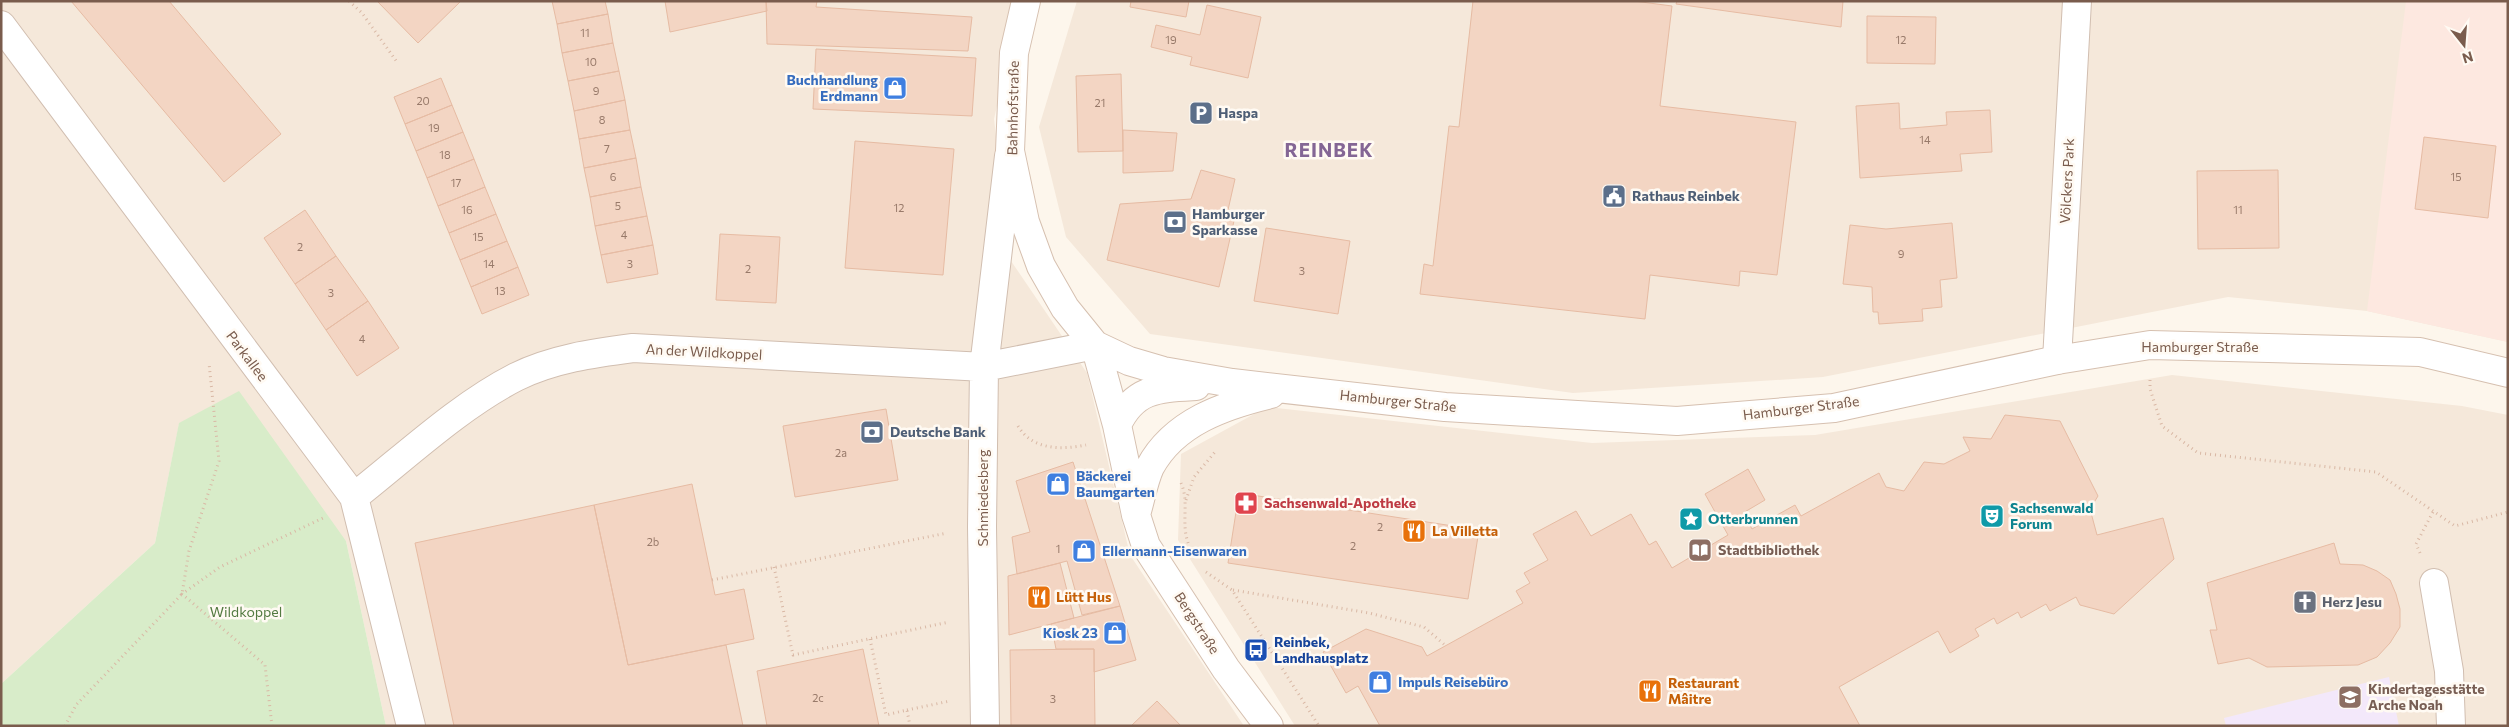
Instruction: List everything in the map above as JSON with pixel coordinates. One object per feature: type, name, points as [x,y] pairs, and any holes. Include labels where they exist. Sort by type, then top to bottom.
[{"type":"street","name":"Bahnhofstraße","points":[[1026,1],[1014,52],[1010,151],[1025,222],[1041,266],[1065,308],[1095,345]]},
{"type":"street","name":"Völckers Park","points":[[2057,360],[2076,1]]},
{"type":"street","name":"Parkallee","points":[[1,25],[354,497],[411,726]]},
{"type":"street","name":"Schmiedesberg","points":[[985,726],[982,527],[984,367],[1010,151]]},
{"type":"street","name":"Hamburger Straße","points":[[1095,345],[1128,361],[1163,371],[1232,383],[1292,389],[1351,398],[1445,407],[1676,421],[1834,408],[2057,360],[2150,345],[2420,352],[2508,372]]},
{"type":"street","name":"An der Wildkoppel","points":[[354,497],[480,397],[517,376],[556,362],[596,353],[633,348],[984,367],[1095,345]]},
{"type":"street","name":"Bergstraße","points":[[1095,345],[1116,425],[1136,515],[1146,546],[1226,669],[1269,726]]},
{"type":"street","points":[[1116,425],[1122,412],[1142,394],[1165,388],[1232,383]]},
{"type":"street","points":[[1136,515],[1149,469],[1167,442],[1196,422],[1238,402],[1292,389]]},
{"type":"street","points":[[2434,583],[2449,671],[2451,726]]},
{"type":"path","points":[[349,1],[362,13],[397,62]]},
{"type":"path","points":[[182,594],[189,551],[219,461],[209,356]]},
{"type":"path","points":[[2150,389],[2162,426],[2198,453],[2376,472],[2455,526],[2508,512]]},
{"type":"path","points":[[65,726],[76,705],[182,594],[220,567],[329,515],[354,497]]},
{"type":"path","points":[[2416,544],[2434,510]]},
{"type":"path","points":[[712,580],[982,527]]},
{"type":"path","points":[[774,567],[793,655],[984,615]]},
{"type":"path","points":[[1319,726],[1232,590],[1368,613],[1424,627],[1446,646]]},
{"type":"path","points":[[182,594],[265,665],[272,726]]},
{"type":"path","points":[[870,639],[886,715],[985,693]]},
{"type":"path","points":[[907,710],[910,726]]},
{"type":"shaded area","points":[[1,1],[1021,1],[994,119],[1011,261],[1087,373],[1130,555],[1244,726],[386,726],[346,541],[179,424],[155,543],[1,684]]},
{"type":"shaded area","points":[[1077,1],[2508,1],[2508,342],[2367,311],[2228,297],[1823,377],[1573,393],[1150,334],[1066,237],[1039,127]]},
{"type":"shaded area","points":[[2406,1],[2508,1],[2508,342],[2367,311]]},
{"type":"shaded area","points":[[2172,375],[2462,406],[2508,415],[2508,726],[1295,726],[1178,540],[1181,454],[1267,407],[1592,443],[1815,435]]},
{"type":"shaded area","name":"Kindertagesstätte Arche Noah","points":[[2389,677],[2399,726],[2226,726],[2224,718]]},
{"type":"green space","name":"Wildkoppel","points":[[239,391],[346,541],[386,726],[1,726],[1,684],[155,543],[179,423]]},
{"type":"building","points":[[71,1],[169,1],[281,134],[224,182]]},
{"type":"building","points":[[377,1],[461,1],[418,43]]},
{"type":"building","points":[[552,1],[605,1],[608,14],[557,24]]},
{"type":"building","points":[[665,1],[766,1],[767,11],[670,32]]},
{"type":"building","points":[[766,1],[817,1],[816,7],[972,17],[968,51],[767,44]]},
{"type":"building","points":[[1131,1],[1189,1],[1186,17],[1130,7]]},
{"type":"building","name":"Rathaus Reinbek","points":[[1473,1],[1634,1],[1672,6],[1660,106],[1796,122],[1777,275],[1740,271],[1739,286],[1650,275],[1645,319],[1420,294],[1424,264],[1433,266],[1449,126],[1459,127]]},
{"type":"building","points":[[1677,1],[1843,1],[1841,27],[1676,4]]},
{"type":"building","points":[[1207,5],[1261,17],[1248,78],[1190,65],[1192,57],[1151,47],[1156,25],[1200,35]]},
{"type":"building","points":[[608,14],[613,43],[562,53],[557,24]]},
{"type":"building","points":[[1867,16],[1936,17],[1935,64],[1867,63]]},
{"type":"building","points":[[613,43],[619,71],[568,81],[562,53]]},
{"type":"building","points":[[816,49],[976,58],[972,116],[813,109]]},
{"type":"building","points":[[619,71],[625,100],[574,111],[568,81]]},
{"type":"building","points":[[1121,74],[1123,151],[1078,152],[1076,76]]},
{"type":"building","points":[[441,78],[452,105],[405,124],[394,97]]},
{"type":"building","points":[[625,100],[630,130],[579,139],[574,111]]},
{"type":"building","points":[[1899,103],[1900,129],[1947,125],[1946,112],[1990,110],[1992,152],[1960,154],[1962,171],[1860,178],[1856,106]]},
{"type":"building","points":[[452,105],[463,132],[416,151],[405,124]]},
{"type":"building","points":[[630,130],[636,158],[584,168],[579,139]]},
{"type":"building","points":[[1123,130],[1177,133],[1173,171],[1123,173]]},
{"type":"building","points":[[463,132],[474,159],[427,178],[416,151]]},
{"type":"building","points":[[2424,137],[2496,146],[2488,218],[2415,209]]},
{"type":"building","points":[[855,141],[954,149],[943,275],[845,268]]},
{"type":"building","points":[[636,158],[641,187],[590,197],[584,168]]},
{"type":"building","points":[[474,159],[485,187],[438,206],[427,178]]},
{"type":"building","name":"Hamburger Sparkasse","points":[[1201,170],[1235,179],[1228,210],[1236,212],[1219,287],[1107,260],[1120,204],[1191,199]]},
{"type":"building","points":[[2278,170],[2279,248],[2198,249],[2197,171]]},
{"type":"building","points":[[485,187],[496,214],[449,233],[438,206]]},
{"type":"building","points":[[641,187],[647,216],[595,226],[590,197]]},
{"type":"building","points":[[305,210],[336,256],[295,284],[264,238]]},
{"type":"building","points":[[496,214],[507,241],[460,260],[449,233]]},
{"type":"building","points":[[647,216],[653,245],[601,255],[595,226]]},
{"type":"building","points":[[1952,223],[1957,278],[1940,280],[1942,307],[1922,309],[1923,321],[1879,324],[1878,312],[1873,312],[1872,287],[1843,284],[1850,225],[1886,229]]},
{"type":"building","points":[[1266,228],[1350,241],[1338,314],[1254,301]]},
{"type":"building","points":[[720,234],[780,237],[776,303],[716,300]]},
{"type":"building","points":[[507,241],[518,267],[471,287],[460,260]]},
{"type":"building","points":[[653,245],[658,274],[607,283],[601,255]]},
{"type":"building","points":[[336,256],[368,301],[326,330],[295,284]]},
{"type":"building","points":[[518,267],[529,295],[482,314],[471,287]]},
{"type":"building","points":[[368,301],[399,348],[357,376],[326,330]]},
{"type":"building","points":[[886,409],[898,480],[795,497],[783,426]]},
{"type":"building","points":[[2005,415],[2060,421],[2098,496],[2090,509],[2097,535],[2163,518],[2174,559],[2114,614],[2080,605],[2076,597],[2050,611],[2046,604],[2021,618],[2018,612],[1997,624],[1994,618],[1975,629],[1979,636],[1950,653],[1938,631],[1839,687],[1860,726],[1380,726],[1358,686],[1346,693],[1323,652],[1366,629],[1422,647],[1427,656],[1523,603],[1516,591],[1530,583],[1524,573],[1548,560],[1533,534],[1576,511],[1591,536],[1631,514],[1649,545],[1656,541],[1672,568],[1728,535],[1705,494],[1748,469],[1765,500],[1743,513],[1752,529],[1795,505],[1801,516],[1879,473],[1886,487],[1904,491],[1924,462],[1944,464],[1970,451],[1963,437],[1991,439]]},
{"type":"building","points":[[1073,462],[1120,606],[1082,615],[1067,561],[1017,574],[1012,537],[1030,532],[1016,481]]},
{"type":"building","points":[[692,484],[715,595],[744,589],[754,639],[628,665],[594,505]]},
{"type":"building","points":[[1239,493],[1479,530],[1468,599],[1228,563]]},
{"type":"building","points":[[594,505],[628,665],[726,645],[743,726],[454,726],[415,543]]},
{"type":"building","name":"Herz Jesu","points":[[2334,543],[2340,564],[2363,565],[2377,571],[2390,580],[2396,594],[2400,609],[2400,627],[2390,643],[2377,657],[2358,665],[2267,667],[2249,658],[2218,664],[2210,630],[2217,630],[2207,583]]},
{"type":"building","name":"Lütt Hus","points":[[1060,563],[1074,618],[1009,635],[1008,576]]},
{"type":"building","points":[[1120,606],[1136,660],[1094,672],[1094,649],[1056,649],[1051,624]]},
{"type":"building","points":[[863,649],[879,726],[767,726],[757,671]]},
{"type":"building","points":[[1094,649],[1095,726],[1011,726],[1010,650]]},
{"type":"building","points":[[1157,701],[1181,726],[1131,726]]},
{"type":"place","name":"Buchhandlung Erdmann","points":[[895,88]]},
{"type":"place","name":"Haspa","points":[[1201,113]]},
{"type":"place","name":"Rathaus Reinbek","points":[[1614,196]]},
{"type":"place","name":"Hamburger Sparkasse","points":[[1175,222]]},
{"type":"place","name":"Deutsche Bank","points":[[872,432]]},
{"type":"place","name":"Bäckerei Baumgarten","points":[[1058,484]]},
{"type":"place","name":"Sachsenwald-Apotheke","points":[[1246,503]]},
{"type":"place","name":"Sachsenwald Forum","points":[[1992,516]]},
{"type":"place","name":"Otterbrunnen","points":[[1691,519]]},
{"type":"place","name":"La Villetta","points":[[1414,531]]},
{"type":"place","name":"Stadtbibliothek","points":[[1700,550]]},
{"type":"place","name":"Ellermann-Eisenwaren","points":[[1084,551]]},
{"type":"place","name":"Lütt Hus","points":[[1039,597]]},
{"type":"place","name":"Herz Jesu","points":[[2305,602]]},
{"type":"place","name":"Kiosk 23","points":[[1115,633]]},
{"type":"place","name":"Reinbek, Landhausplatz","points":[[1256,650]]},
{"type":"place","name":"Impuls Reisebüro","points":[[1380,682]]},
{"type":"place","name":"Restaurant Mâitre","points":[[1650,691]]},
{"type":"place","name":"Kindertagesstätte Arche Noah","points":[[2350,697]]},
{"type":"district","name":"REINBEK","points":[[1329,150]]}]
